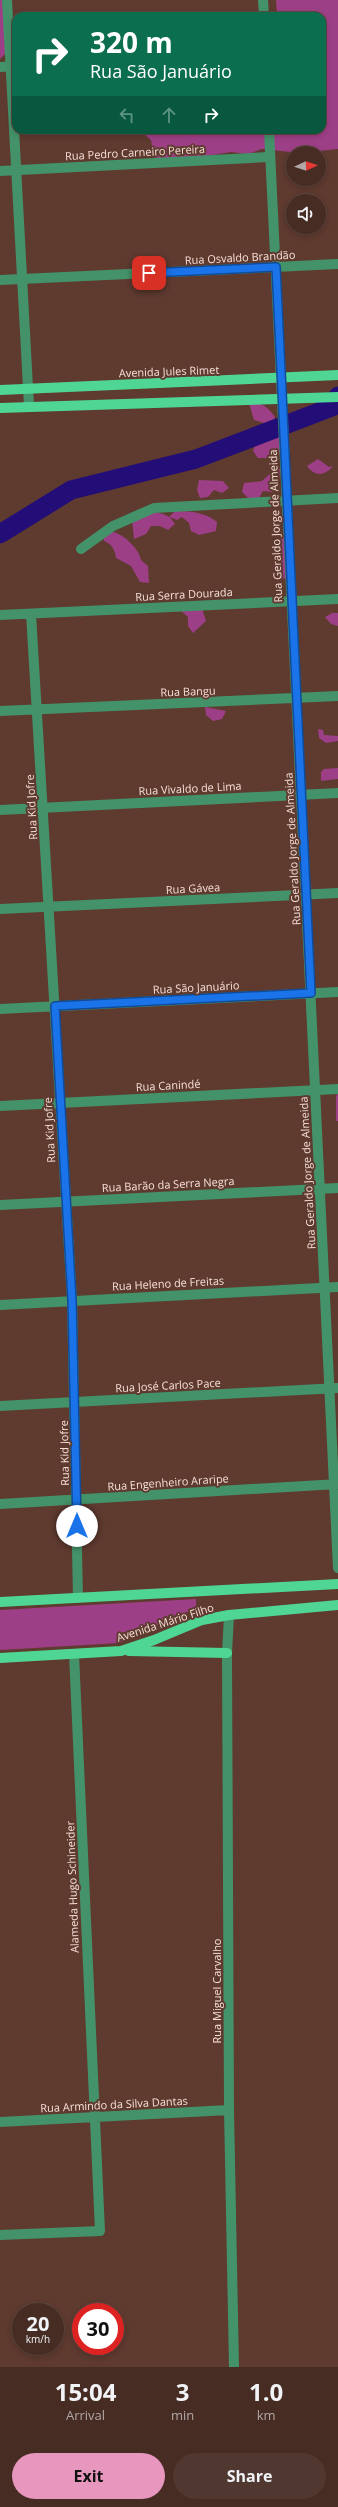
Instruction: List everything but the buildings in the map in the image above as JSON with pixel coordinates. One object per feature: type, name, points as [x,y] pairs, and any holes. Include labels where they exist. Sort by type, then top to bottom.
[{"type":"main road","name":"Avenida Jules Rimet","points":[[0,390],[281,379],[338,375]]},
{"type":"main road","points":[[0,408],[338,396]]},
{"type":"main road","name":"Avenida Mário Filho","points":[[0,1602],[338,1584]]},
{"type":"main road","name":"Avenida Mário Filho","points":[[0,1658],[121,1651],[154,1640],[202,1620],[229,1615],[338,1605]]},
{"type":"main road","points":[[121,1651],[227,1653]]},
{"type":"street","points":[[8,0],[12,45]]},
{"type":"street","points":[[263,0],[264,12]]},
{"type":"street","points":[[0,67],[12,67]]},
{"type":"street","points":[[15,134],[29,406]]},
{"type":"street","name":"Rua Geraldo Jorge de Almeida","points":[[269,134],[287,501],[290,601],[297,699],[324,1287],[333,1388],[338,1568]]},
{"type":"street","name":"Rua Pedro Carneiro Pereira","points":[[0,171],[270,157]]},
{"type":"street","name":"Rua Osvaldo Brandão","points":[[0,280],[338,264]]},
{"type":"street","points":[[81,549],[108,529],[154,508],[338,498]]},
{"type":"street","name":"Rua Serra Dourada","points":[[0,615],[338,599]]},
{"type":"street","name":"Rua Kid Jofre","points":[[32,614],[55,1006],[59,1103],[72,1300],[78,1598]]},
{"type":"street","name":"Rua Bangu","points":[[0,711],[38,708],[297,699],[338,696]]},
{"type":"street","name":"Rua Vivaldo de Lima","points":[[0,810],[338,793]]},
{"type":"street","name":"Rua Gávea","points":[[0,909],[338,893]]},
{"type":"street","name":"Rua São Januário","points":[[0,1009],[338,992]]},
{"type":"street","name":"Rua Canindé","points":[[0,1106],[338,1089]]},
{"type":"street","name":"Rua Barão da Serra Negra","points":[[0,1205],[338,1188]]},
{"type":"street","name":"Rua Heleno de Freitas","points":[[0,1305],[338,1287]]},
{"type":"street","name":"Rua José Carlos Pace","points":[[0,1406],[333,1388]]},
{"type":"street","name":"Rua Engenheiro Araripe","points":[[0,1504],[336,1484]]},
{"type":"street","name":"Rua Miguel Carvalho","points":[[229,1615],[227,1653],[229,2110],[234,2367]]},
{"type":"street","name":"Alameda Hugo Schineider","points":[[0,2235],[100,2231],[74,1654]]},
{"type":"street","name":"Rua Armindo da Silva Dantas","points":[[0,2122],[229,2110]]},
{"type":"shaded area","points":[[0,0],[5,0],[6,53],[0,59]]},
{"type":"shaded area","points":[[276,0],[338,0],[338,149],[326,150],[326,146],[286,146],[286,152],[262,149],[248,154],[231,152],[169,162],[154,160],[151,140],[144,134],[326,134],[326,12],[277,12]]},
{"type":"shaded area","points":[[249,403],[261,404],[269,410],[275,417],[271,425],[254,420]]},
{"type":"shaded area","points":[[279,432],[281,452],[275,458],[258,458],[253,451],[256,442],[266,440],[271,433]]},
{"type":"shaded area","points":[[318,459],[329,467],[333,466],[327,472],[320,474],[313,472],[307,466]]},
{"type":"shaded area","points":[[275,469],[281,469],[278,486],[272,492],[263,491],[259,498],[249,499],[242,492],[244,483],[262,481]]},
{"type":"shaded area","points":[[199,480],[223,481],[229,488],[222,493],[214,490],[208,497],[200,498],[197,490]]},
{"type":"shaded area","points":[[175,511],[192,512],[207,516],[217,522],[216,531],[199,535],[191,531],[189,523],[182,517],[177,520],[170,517],[175,524],[168,530],[160,526],[151,526],[146,534],[134,539],[132,520],[151,513],[160,513],[169,517]]},
{"type":"shaded area","points":[[113,532],[126,539],[137,551],[141,560],[148,566],[149,583],[140,582],[131,566],[116,558],[113,548],[104,541],[103,537]]},
{"type":"shaded area","points":[[284,532],[286,578],[277,580],[273,573],[273,568],[280,539]]},
{"type":"shaded area","points":[[201,605],[206,621],[193,633],[188,626],[188,617],[181,611]]},
{"type":"shaded area","points":[[332,613],[338,613],[338,626],[331,624],[325,617]]},
{"type":"shaded area","points":[[205,707],[226,711],[222,719],[213,721],[206,715]]},
{"type":"shaded area","points":[[318,729],[323,730],[324,735],[338,736],[338,741],[326,743],[319,738]]},
{"type":"shaded area","points":[[338,768],[338,779],[321,781],[321,772],[324,769]]},
{"type":"shaded area","points":[[338,1093],[338,1121],[336,1121],[336,1096]]},
{"type":"shaded area","points":[[196,1599],[196,1608],[119,1643],[0,1650],[0,1610]]},
{"type":"waterway","points":[[0,534],[71,490],[196,459],[332,407],[338,396]]},
{"type":"route","points":[[77,1526],[72,1300],[59,1103],[55,1006],[311,993],[297,699],[290,601],[276,267],[149,273]]}]
